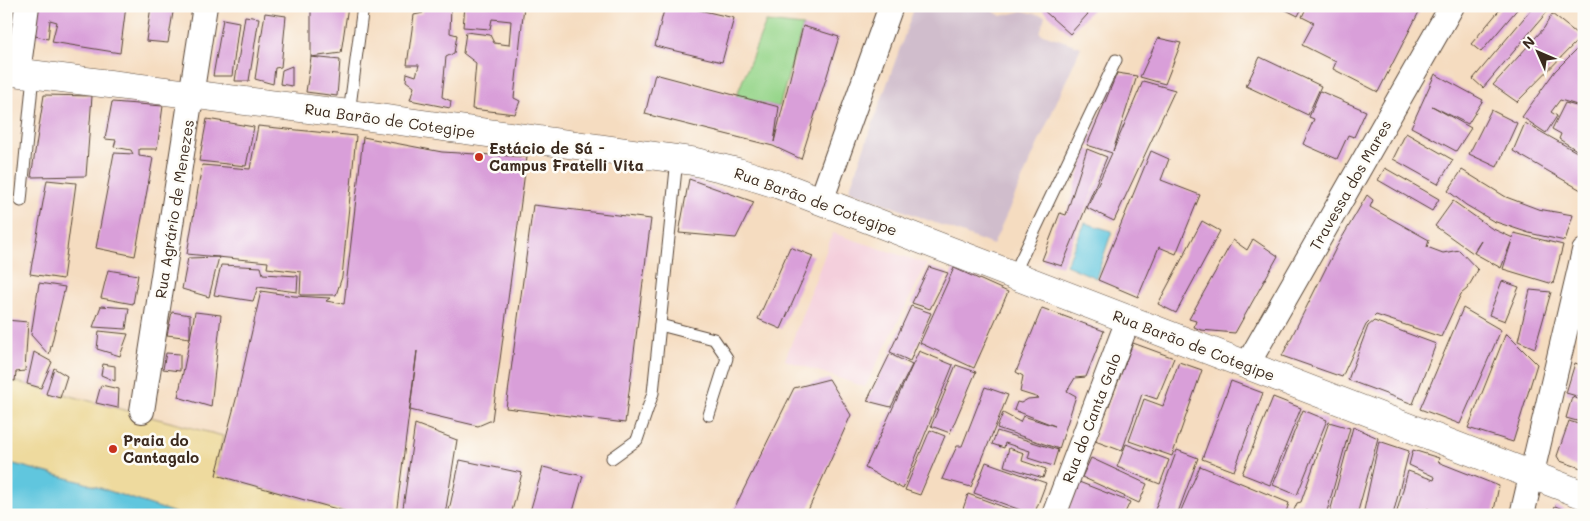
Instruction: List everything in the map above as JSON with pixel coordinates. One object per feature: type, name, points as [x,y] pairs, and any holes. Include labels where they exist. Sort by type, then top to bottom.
[{"type":"street","points":[[19,73],[28,6]]},
{"type":"street","name":"Rua Agrário de Menezes","points":[[142,411],[205,6]]},
{"type":"street","points":[[821,201],[892,6]]},
{"type":"street","name":"Travessa dos Mares","points":[[1247,365],[1452,6]]},
{"type":"street","name":"Rua Barão de Cotegipe","points":[[19,73],[349,114],[677,159],[738,172],[777,184],[1584,495]]},
{"type":"street","points":[[1522,515],[1584,251]]},
{"type":"street","name":"Rua do Canta Galo","points":[[1054,515],[1128,320]]},
{"type":"lane","points":[[349,114],[363,6]]},
{"type":"lane","points":[[1013,276],[1116,60]]},
{"type":"lane","points":[[19,73],[21,201]]},
{"type":"lane","points":[[612,458],[637,440],[653,393],[677,159]]},
{"type":"lane","points":[[660,325],[714,339],[727,358],[709,415]]},
{"type":"shaded area","points":[[915,6],[985,6],[1001,16],[1023,11],[1045,16],[1040,33],[1081,47],[993,245],[849,190]]},
{"type":"shaded area","points":[[833,233],[927,264],[865,387],[785,360]]},
{"type":"green space","points":[[766,22],[803,26],[779,107],[736,97]]},
{"type":"sand","name":"Praia do Cantagalo","points":[[6,379],[223,436],[216,475],[358,515],[181,515],[82,482],[6,462]]},
{"type":"water","points":[[1085,223],[1112,231],[1096,278],[1066,265]]},
{"type":"water","points":[[6,462],[82,482],[181,515],[6,515]]},
{"type":"building","points":[[6,6],[14,6],[10,49],[6,49]]},
{"type":"building","points":[[37,6],[126,6],[120,53],[52,42],[57,22],[50,20],[48,39],[31,35]]},
{"type":"building","points":[[151,6],[174,6],[168,43],[146,41]]},
{"type":"building","points":[[311,6],[331,8],[331,6],[348,6],[341,53],[311,57]]},
{"type":"building","points":[[423,6],[451,6],[450,33],[457,35],[454,53],[446,57],[442,97],[451,101],[450,108],[410,100],[414,87],[406,81],[407,73],[416,76],[419,65],[407,65],[414,15],[423,13]]},
{"type":"building","points":[[465,6],[524,6],[514,98],[520,101],[515,114],[472,109],[476,63],[463,53],[466,32],[490,35],[494,43],[509,45],[511,21],[492,19],[490,29],[463,27]]},
{"type":"building","points":[[665,6],[682,6],[734,18],[722,62],[655,46]]},
{"type":"building","points":[[729,6],[744,6],[743,9]]},
{"type":"building","points":[[1045,6],[1095,6],[1070,34],[1042,9]]},
{"type":"building","points":[[1278,6],[1303,6],[1298,16]]},
{"type":"building","points":[[1307,6],[1422,6],[1378,92],[1333,69],[1336,62],[1302,45],[1314,23],[1302,17]]},
{"type":"building","points":[[1503,6],[1520,6],[1481,52],[1471,44]]},
{"type":"building","points":[[1534,6],[1540,6],[1547,12],[1483,88],[1473,79]]},
{"type":"building","points":[[265,13],[286,16],[281,67],[275,68],[273,84],[255,79]]},
{"type":"building","points":[[1552,14],[1581,37],[1517,102],[1493,85],[1544,28]]},
{"type":"building","points":[[245,16],[259,18],[249,81],[235,81]]},
{"type":"building","points":[[223,19],[239,22],[232,76],[213,76]]},
{"type":"building","points":[[803,26],[839,37],[801,159],[773,146],[645,114],[655,74],[779,107],[774,142]]},
{"type":"building","points":[[1158,38],[1181,43],[1165,84],[1140,77]]},
{"type":"building","points":[[1584,42],[1584,107],[1560,100],[1551,112],[1557,116],[1546,133],[1522,117],[1555,71]]},
{"type":"building","points":[[311,57],[340,60],[337,96],[306,92]]},
{"type":"building","points":[[1260,57],[1321,86],[1308,115],[1246,86]]},
{"type":"building","points":[[292,66],[292,86],[280,84],[282,70]]},
{"type":"building","points":[[1117,73],[1137,76],[1113,151],[1143,81],[1175,90],[1114,221],[1087,208],[1112,153],[1087,145]]},
{"type":"building","points":[[1435,74],[1483,100],[1468,124],[1432,106],[1471,128],[1456,151],[1411,127]]},
{"type":"building","points":[[1320,91],[1366,111],[1354,137],[1348,135],[1337,159],[1303,144],[1314,119],[1309,117]]},
{"type":"building","points":[[44,95],[92,96],[86,176],[31,177]]},
{"type":"building","points":[[112,102],[163,106],[157,149],[139,149],[139,156],[153,158],[135,256],[96,248],[114,153],[133,154],[131,150],[114,147],[116,140],[105,139]]},
{"type":"building","points":[[1565,103],[1584,108],[1583,154],[1559,139],[1561,134],[1552,129]]},
{"type":"building","points":[[1491,110],[1517,123],[1497,167],[1469,154]]},
{"type":"building","points":[[207,119],[254,127],[246,166],[199,161]]},
{"type":"building","points":[[1525,123],[1584,156],[1584,175],[1581,190],[1513,151]]},
{"type":"building","points":[[258,126],[356,136],[342,277],[336,295],[300,295],[301,272],[267,268],[268,262],[187,254],[202,165],[250,169]]},
{"type":"building","points":[[1406,133],[1453,160],[1438,184],[1393,159]]},
{"type":"building","points":[[363,137],[442,152],[527,157],[492,420],[478,426],[410,410],[417,351],[396,515],[358,515],[216,475],[239,388],[261,291],[294,296],[330,298],[326,301],[344,304]]},
{"type":"building","points":[[1087,149],[1107,157],[1062,266],[1042,260],[1060,213],[1066,215]]},
{"type":"building","points":[[1151,151],[1169,159],[1161,180],[1200,195],[1176,254],[1159,247],[1138,297],[1098,280]]},
{"type":"building","points":[[1385,168],[1439,199],[1432,211],[1378,180]]},
{"type":"building","points":[[1462,170],[1506,197],[1538,209],[1573,215],[1565,241],[1529,233],[1493,221],[1466,205],[1448,191]]},
{"type":"building","points":[[689,179],[754,202],[736,238],[679,233]]},
{"type":"building","points":[[47,180],[76,183],[63,279],[30,274]]},
{"type":"building","points":[[1367,195],[1373,200],[1370,207],[1429,240],[1427,247],[1443,253],[1459,250],[1478,270],[1467,289],[1461,294],[1441,337],[1376,315],[1366,325],[1342,377],[1282,356],[1336,248]]},
{"type":"building","points":[[1453,201],[1491,228],[1513,238],[1514,233],[1563,245],[1553,284],[1503,269],[1512,240],[1501,268],[1474,253],[1481,241],[1473,253],[1435,226]]},
{"type":"building","points":[[533,205],[651,219],[625,423],[506,408]]},
{"type":"building","points":[[1202,221],[1220,231],[1176,313],[1158,304]]},
{"type":"building","points":[[1253,239],[1278,256],[1235,333],[1201,330],[1194,327],[1196,321],[1189,319],[1233,240],[1247,250]]},
{"type":"building","points":[[790,247],[813,256],[781,329],[758,319]]},
{"type":"building","points":[[219,257],[209,297],[182,289],[188,258]]},
{"type":"building","points":[[221,265],[261,267],[263,274],[298,276],[297,292],[258,287],[253,301],[214,295]]},
{"type":"building","points":[[929,267],[948,273],[930,309],[912,303]]},
{"type":"building","points":[[954,268],[1008,292],[974,368],[920,343]]},
{"type":"building","points":[[108,270],[138,275],[133,304],[101,298]]},
{"type":"building","points":[[1502,281],[1519,287],[1505,321],[1489,315]]},
{"type":"building","points":[[39,283],[65,287],[49,355],[31,335]]},
{"type":"building","points":[[1530,290],[1551,292],[1535,348],[1518,341]]},
{"type":"building","points":[[101,306],[129,308],[126,329],[93,327]]},
{"type":"building","points":[[911,306],[931,313],[910,361],[890,352]]},
{"type":"building","points":[[1042,308],[1104,331],[1086,377],[1075,378],[1067,391],[1076,396],[1059,449],[997,428],[1003,413],[1020,422],[1023,416],[1055,426],[1014,410],[1017,402],[1021,403],[1028,399],[1039,398],[1020,392],[1023,376],[1016,372]]},
{"type":"building","points":[[1463,308],[1501,330],[1460,424],[1420,409]]},
{"type":"building","points":[[172,312],[190,315],[190,338],[167,335]]},
{"type":"building","points":[[195,312],[221,315],[211,407],[178,397]]},
{"type":"building","points":[[6,320],[28,322],[25,371],[16,372],[15,381],[6,380]]},
{"type":"building","points":[[1374,321],[1436,344],[1413,404],[1348,380],[1368,326]]},
{"type":"building","points":[[99,331],[128,334],[120,356],[97,349]]},
{"type":"building","points":[[1506,333],[1537,364],[1513,442],[1468,428]]},
{"type":"building","points":[[1133,343],[1174,358],[1157,399],[1142,394],[1122,451],[1095,441]]},
{"type":"building","points":[[1584,345],[1584,362],[1580,360]]},
{"type":"building","points":[[919,351],[953,365],[903,489],[865,468]]},
{"type":"building","points":[[34,352],[52,362],[41,388],[27,384]]},
{"type":"building","points":[[166,353],[180,354],[180,371],[163,369]]},
{"type":"building","points":[[890,354],[912,365],[891,407],[867,401]]},
{"type":"building","points":[[1179,362],[1202,370],[1172,456],[1129,441],[1144,399],[1163,406]]},
{"type":"building","points":[[1575,363],[1584,366],[1584,398],[1566,393]]},
{"type":"building","points":[[103,364],[115,366],[115,381],[101,375]]},
{"type":"building","points":[[956,365],[976,372],[950,433],[931,426]]},
{"type":"building","points":[[54,368],[67,376],[60,398],[46,394]]},
{"type":"building","points":[[829,379],[851,415],[806,515],[731,515],[794,388]]},
{"type":"building","points":[[1231,381],[1263,393],[1234,471],[1202,459]]},
{"type":"building","points":[[101,385],[119,389],[118,408],[96,403]]},
{"type":"building","points":[[985,387],[1008,395],[971,487],[942,479],[957,446],[962,446]]},
{"type":"building","points":[[1273,397],[1301,408],[1270,485],[1242,474]]},
{"type":"building","points":[[1572,397],[1584,401],[1584,423],[1566,418]]},
{"type":"building","points":[[1303,410],[1327,420],[1297,495],[1273,485]]},
{"type":"building","points":[[1569,421],[1584,426],[1584,469],[1560,461],[1557,456]]},
{"type":"building","points":[[1329,422],[1350,428],[1326,515],[1292,515],[1297,503],[1301,502]]},
{"type":"building","points":[[415,424],[457,440],[445,515],[402,515]]},
{"type":"building","points":[[1353,427],[1378,438],[1357,515],[1330,512]]},
{"type":"building","points":[[930,430],[945,436],[920,495],[905,490]]},
{"type":"building","points":[[997,431],[1058,450],[1053,466],[1028,458],[1030,451],[1005,443],[1004,448],[992,444]]},
{"type":"building","points":[[1379,441],[1409,451],[1393,515],[1363,515]]},
{"type":"building","points":[[1126,444],[1169,460],[1160,484],[1117,467]]},
{"type":"building","points":[[1009,448],[1024,453],[1022,461],[1046,469],[1043,478],[1004,466]]},
{"type":"building","points":[[1177,450],[1198,458],[1177,515],[1153,515]]},
{"type":"building","points":[[1413,450],[1439,458],[1438,462],[1499,486],[1493,515],[1427,515],[1428,508],[1426,515],[1396,515],[1408,471],[1434,480],[1435,477],[1409,465]]},
{"type":"building","points":[[1091,458],[1147,484],[1139,503],[1082,477]]},
{"type":"building","points":[[460,460],[522,473],[511,515],[448,515]]},
{"type":"building","points":[[986,462],[1046,483],[1034,515],[974,493]]},
{"type":"building","points":[[1200,466],[1289,503],[1285,515],[1179,515]]},
{"type":"building","points":[[543,467],[583,476],[572,515],[529,515]]},
{"type":"building","points":[[1079,482],[1130,502],[1124,515],[1066,515]]},
{"type":"building","points":[[968,494],[1026,515],[961,515]]},
{"type":"building","points":[[1555,506],[1577,515],[1552,515]]},
{"type":"place","name":"Estácio de Sá - Campus Fratelli Vita","points":[[479,157]]},
{"type":"place","name":"Praia do Cantagalo","points":[[113,449]]}]
